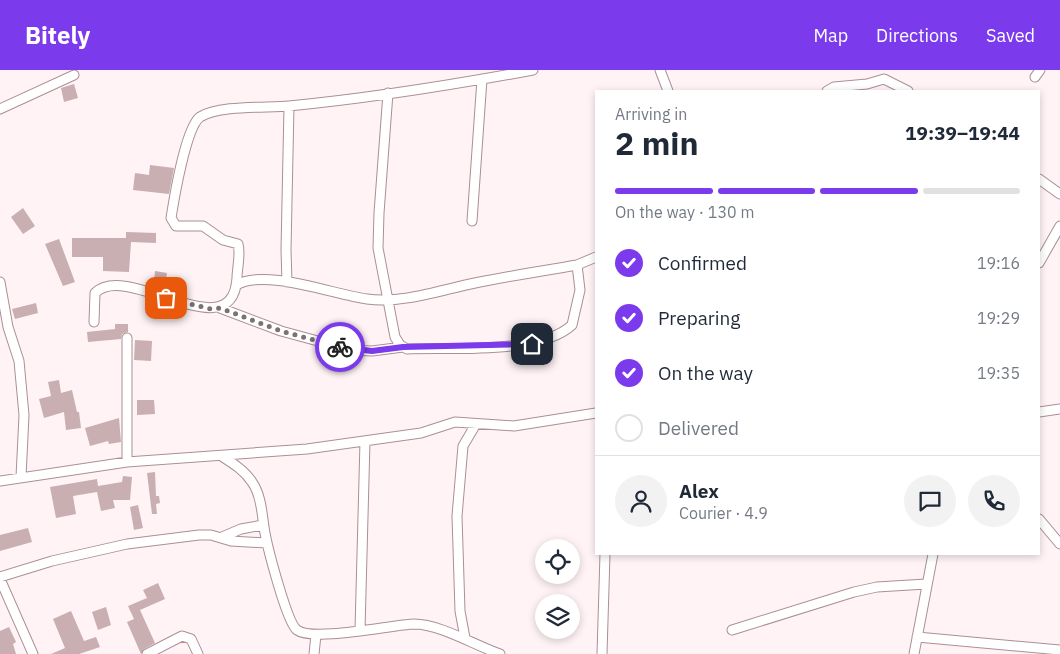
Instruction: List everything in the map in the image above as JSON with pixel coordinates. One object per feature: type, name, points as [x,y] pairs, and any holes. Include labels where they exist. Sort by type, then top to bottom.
[{"type":"street","points":[[94,322],[95,293],[100,287],[130,288],[211,309],[220,308],[228,303],[235,292],[238,244],[223,240],[203,226],[176,226],[171,218],[178,175],[193,124],[199,117],[214,111],[289,106],[388,93],[533,70]]},
{"type":"street","points":[[660,70],[668,90]]},
{"type":"street","points":[[0,109],[74,75]]},
{"type":"street","points":[[472,221],[482,79]]},
{"type":"street","points":[[829,90],[834,87],[860,86],[884,79],[906,90]]},
{"type":"street","points":[[388,93],[378,248],[395,337],[403,347]]},
{"type":"street","points":[[288,282],[286,250],[289,106]]},
{"type":"street","points":[[1040,180],[1060,194]]},
{"type":"street","points":[[1040,261],[1060,226]]},
{"type":"street","points":[[236,286],[241,282],[288,282],[369,300],[388,299],[577,265],[595,257]]},
{"type":"street","points":[[220,308],[281,331],[351,350],[372,351],[403,347],[518,346],[544,341],[572,325],[578,308],[580,290],[577,265]]},
{"type":"street","points":[[0,282],[8,327],[19,361],[24,415],[21,477]]},
{"type":"street","points":[[127,338],[127,462]]},
{"type":"street","points":[[1040,412],[1060,409]]},
{"type":"street","points":[[0,480],[127,462],[224,457],[365,441],[420,433],[447,423],[514,426],[595,413]]},
{"type":"street","points":[[465,638],[460,611],[457,516],[463,446],[476,424]]},
{"type":"street","points":[[360,630],[365,441]]},
{"type":"street","points":[[224,457],[239,468],[252,483],[258,498],[267,543],[290,621],[298,632],[316,635],[416,624],[465,638],[500,654]]},
{"type":"street","points":[[1040,520],[1060,544]]},
{"type":"street","points":[[222,537],[241,529],[263,525]]},
{"type":"street","points":[[33,654],[0,578],[52,561],[128,544],[199,535],[222,537],[231,541],[267,543]]},
{"type":"street","points":[[602,654],[606,555]]},
{"type":"street","points":[[914,654],[933,555]]},
{"type":"street","points":[[732,630],[854,592],[877,587],[926,584]]},
{"type":"street","points":[[314,654],[316,635]]},
{"type":"street","points":[[147,654],[182,636],[191,640],[198,654]]},
{"type":"street","points":[[917,637],[1060,650]]},
{"type":"building","points":[[74,84],[78,98],[64,102],[61,88]]},
{"type":"building","points":[[150,165],[174,168],[169,194],[133,190],[135,173],[149,175]]},
{"type":"building","points":[[23,208],[35,226],[23,234],[11,217]]},
{"type":"building","points":[[126,232],[156,233],[156,243],[131,242],[129,272],[103,271],[103,257],[72,257],[72,238],[126,238]]},
{"type":"building","points":[[59,239],[75,282],[63,286],[45,244]]},
{"type":"building","points":[[155,271],[167,273],[165,285],[154,283]]},
{"type":"building","points":[[36,303],[38,313],[15,319],[12,309]]},
{"type":"building","points":[[115,324],[128,324],[128,332],[122,334],[121,339],[88,342],[87,332],[115,329]]},
{"type":"building","points":[[135,340],[152,341],[151,361],[134,360]]},
{"type":"building","points":[[59,380],[61,393],[72,390],[77,412],[79,412],[81,428],[66,430],[64,412],[44,418],[39,399],[51,396],[48,382]]},
{"type":"building","points":[[137,400],[154,400],[155,414],[137,415]]},
{"type":"building","points":[[119,418],[121,442],[109,444],[108,441],[90,446],[85,428]]},
{"type":"building","points":[[155,472],[156,496],[159,496],[160,503],[156,504],[157,514],[152,514],[147,473]]},
{"type":"building","points":[[123,476],[132,477],[130,500],[113,500],[115,508],[101,511],[97,492],[73,496],[76,514],[56,518],[50,487],[97,479],[98,486],[122,482]]},
{"type":"building","points":[[138,505],[143,528],[134,530],[130,507]]},
{"type":"building","points":[[28,528],[32,542],[0,551],[0,535]]},
{"type":"building","points":[[158,583],[165,599],[140,610],[155,643],[144,649],[141,654],[127,622],[134,619],[128,606],[147,598],[143,590]]},
{"type":"building","points":[[106,607],[111,625],[98,630],[92,612]]},
{"type":"building","points":[[71,611],[84,641],[96,637],[100,647],[79,654],[51,654],[65,648],[53,619]]},
{"type":"building","points":[[9,627],[16,642],[13,644],[16,654],[0,654],[0,631]]},
{"type":"way so far","points":[[166,298],[211,309],[220,308],[281,331],[340,347]]},
{"type":"route","points":[[340,347],[351,350],[372,351],[403,347],[407,349],[532,344]]}]
